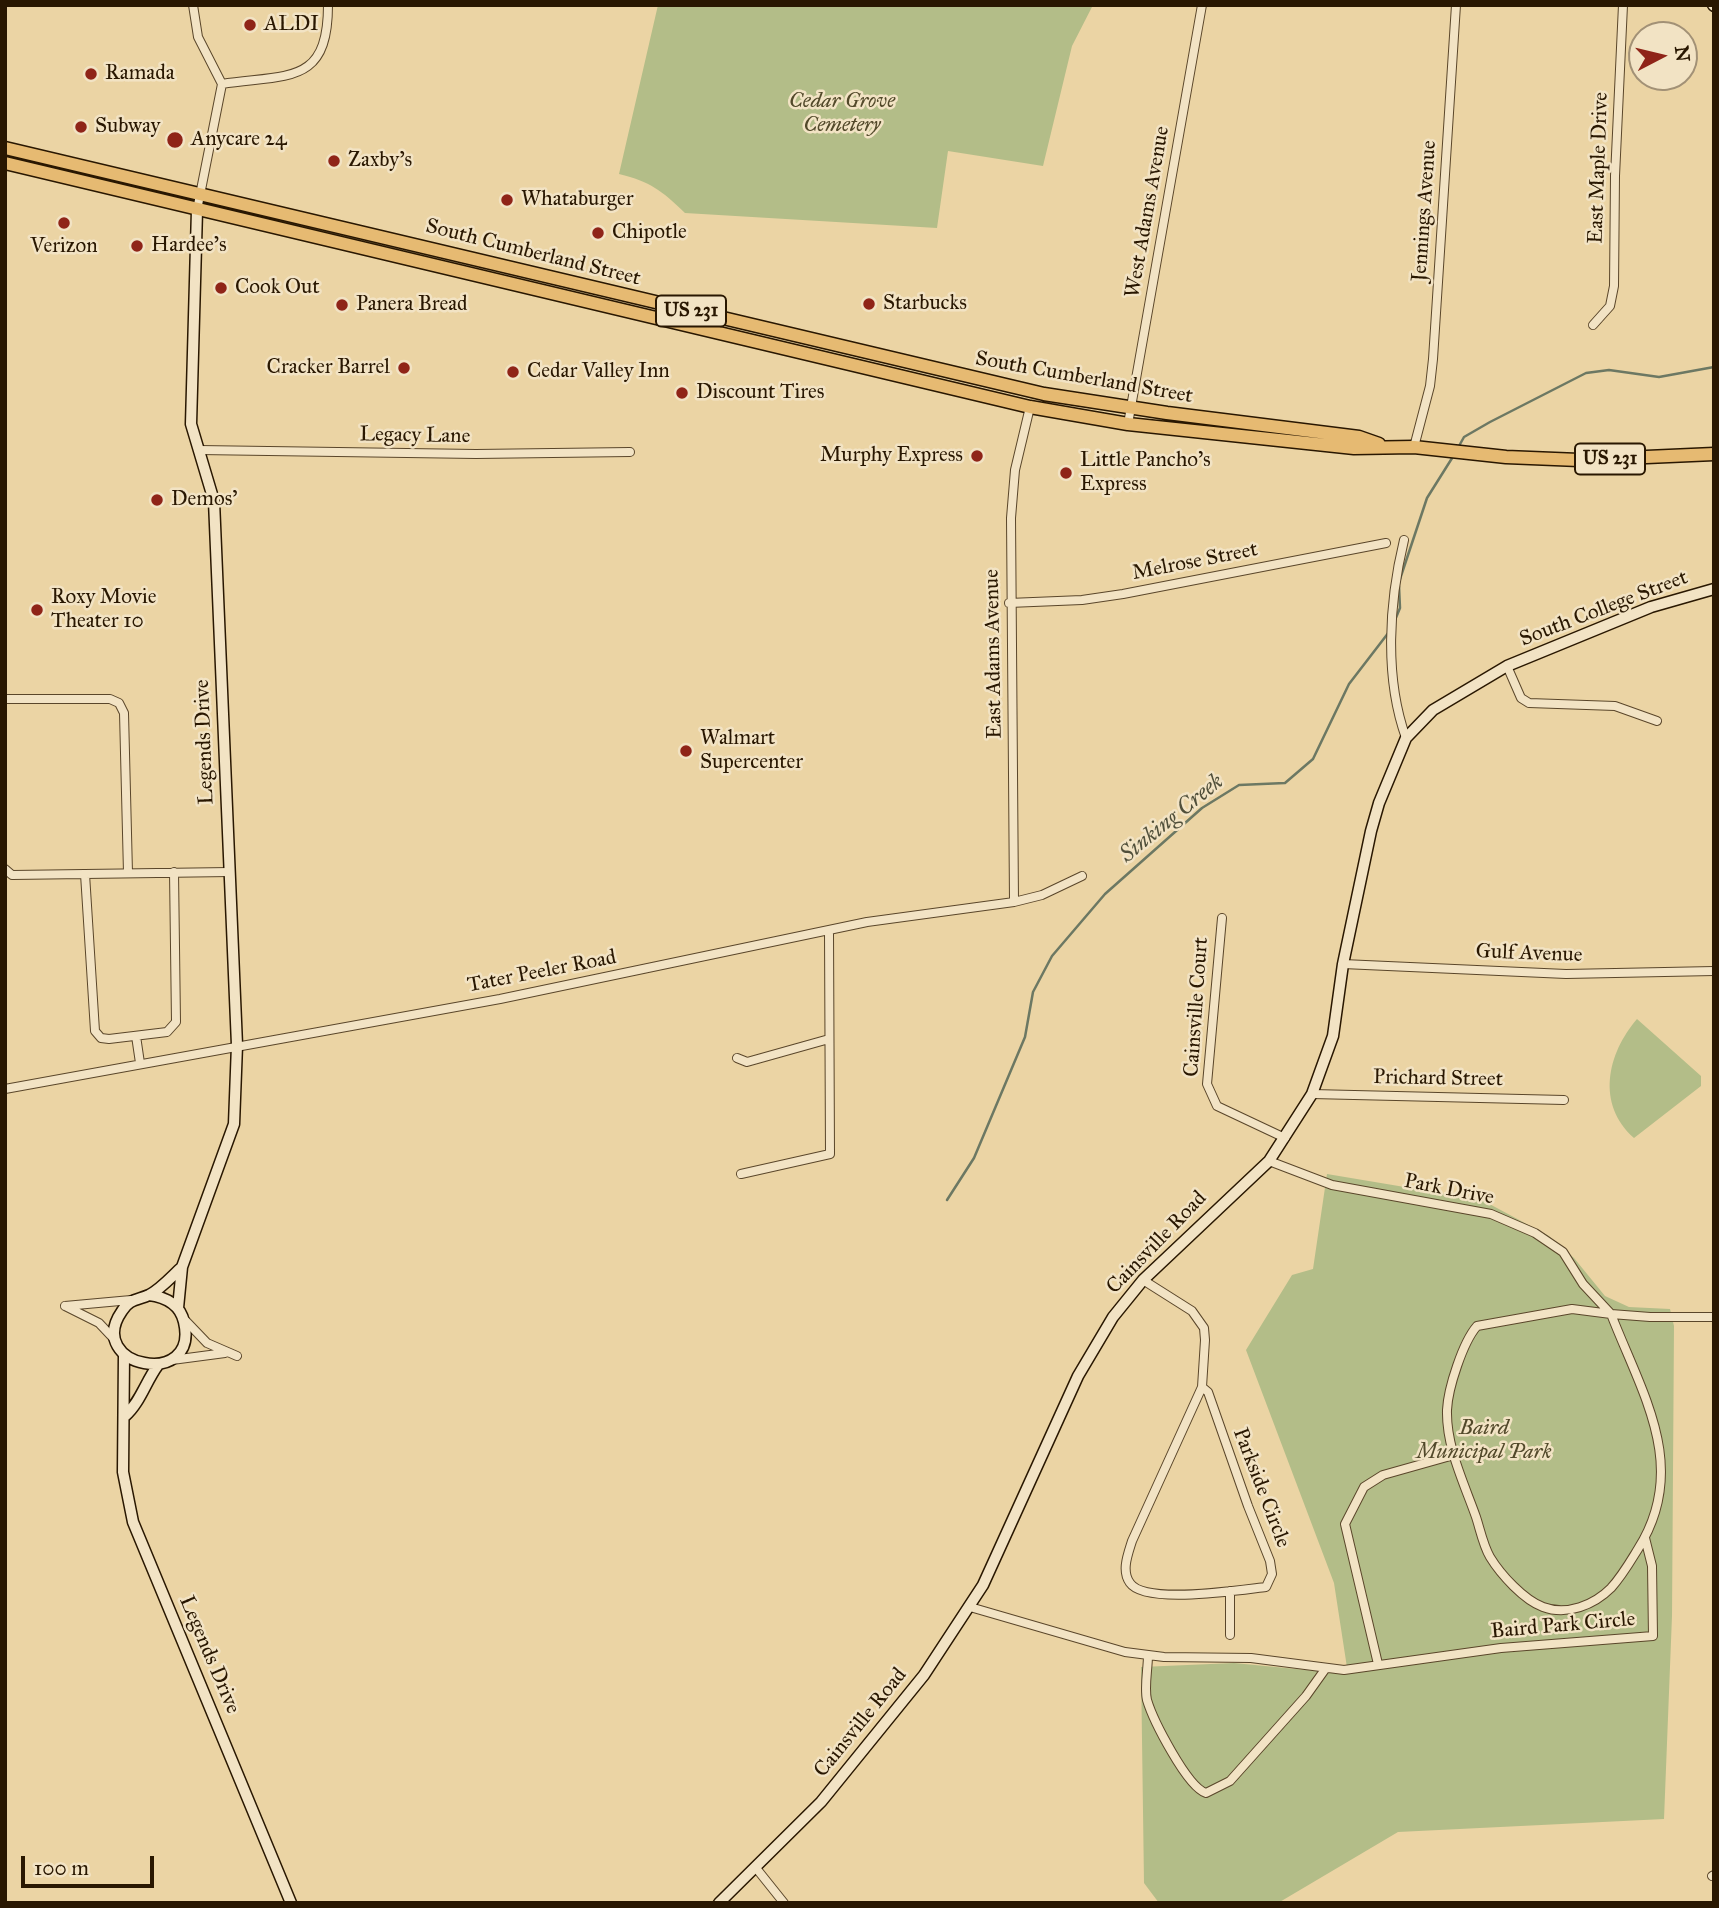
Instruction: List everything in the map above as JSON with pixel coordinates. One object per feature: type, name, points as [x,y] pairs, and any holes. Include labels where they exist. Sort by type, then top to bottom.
[{"type":"main road","name":"South Cumberland Street","points":[[5,148],[1044,394],[1131,408],[1359,437],[1382,446]]},
{"type":"main road","name":"South Cumberland Street","points":[[5,163],[1030,407],[1128,424],[1302,444],[1354,448],[1414,447],[1506,457],[1579,460],[1714,454]]},
{"type":"street","points":[[193,5],[198,37],[222,84],[197,209]]},
{"type":"street","points":[[222,84],[289,74],[312,65],[326,43],[328,5]]},
{"type":"street","name":"West Adams Avenue","points":[[1128,424],[1202,5]]},
{"type":"street","name":"Jennings Avenue","points":[[1414,447],[1433,359],[1456,5]]},
{"type":"street","name":"East Maple Drive","points":[[1593,325],[1610,306],[1614,286],[1615,176],[1623,5]]},
{"type":"street","name":"Legends Drive","points":[[125,1416],[134,1408],[144,1384],[184,1342],[181,1314],[183,1264],[221,1167],[234,1125],[237,1045],[214,501],[191,424],[197,209]]},
{"type":"street","name":"East Adams Avenue","points":[[1014,902],[1009,603],[1012,488],[1030,407]]},
{"type":"street","name":"Legacy Lane","points":[[199,450],[476,454],[630,452]]},
{"type":"street","points":[[1404,540],[1395,577],[1392,663],[1396,710],[1406,738]]},
{"type":"street","name":"Melrose Street","points":[[1009,603],[1082,600],[1123,594],[1386,543]]},
{"type":"street","name":"South College Street","points":[[1507,666],[1651,607],[1714,589]]},
{"type":"street","points":[[1507,666],[1521,698],[1529,703],[1615,706],[1657,721]]},
{"type":"street","name":"Cainsville Road","points":[[719,1903],[821,1802],[924,1675],[970,1607],[1006,1537],[1078,1376],[1113,1317],[1143,1280],[1269,1161],[1285,1138],[1312,1094],[1333,1035],[1343,964],[1379,803],[1406,738],[1433,710],[1507,666]]},
{"type":"street","points":[[5,699],[110,699],[119,703],[124,713],[128,873]]},
{"type":"street","points":[[5,869],[12,875],[230,872]]},
{"type":"street","points":[[85,874],[94,1031],[101,1038],[109,1040],[167,1032],[176,1022],[174,872]]},
{"type":"street","name":"Tater Peeler Road","points":[[5,1089],[500,999],[913,915],[1014,902],[1042,895],[1082,876]]},
{"type":"street","name":"Cainsville Court","points":[[1222,918],[1207,1084],[1217,1106],[1285,1138]]},
{"type":"street","points":[[741,1174],[830,1154],[829,932]]},
{"type":"street","name":"Gulf Avenue","points":[[1343,964],[1566,974],[1714,971]]},
{"type":"street","points":[[136,1036],[140,1063]]},
{"type":"street","points":[[737,1058],[747,1062],[829,1039]]},
{"type":"street","name":"Prichard Street","points":[[1312,1094],[1564,1100]]},
{"type":"street","name":"Park Drive","points":[[1269,1161],[1332,1185],[1491,1214],[1535,1233],[1563,1252],[1583,1283],[1611,1314]]},
{"type":"street","name":"Legends Drive","points":[[183,1264],[149,1295],[134,1299],[121,1312],[117,1322],[121,1349],[121,1405],[125,1416],[123,1472],[133,1522],[291,1903]]},
{"type":"street","name":"Parkside Circle","points":[[1143,1280],[1192,1311],[1204,1328],[1202,1387],[1132,1541],[1125,1563],[1129,1582],[1140,1592],[1230,1591],[1266,1587],[1272,1574],[1270,1561],[1208,1392],[1202,1387]]},
{"type":"street","points":[[149,1295],[170,1301],[206,1343],[237,1356]]},
{"type":"street","points":[[134,1299],[65,1306],[99,1322],[121,1349],[139,1364],[227,1353]]},
{"type":"street","name":"Baird Park Circle","points":[[1572,1309],[1611,1314],[1654,1421],[1661,1447],[1660,1502],[1653,1525],[1625,1572],[1602,1596],[1587,1605],[1556,1611],[1541,1607],[1519,1590],[1490,1556],[1454,1455],[1447,1407],[1467,1338],[1477,1326],[1572,1309]]},
{"type":"street","points":[[1611,1314],[1714,1317]]},
{"type":"street","points":[[1378,1664],[1345,1524],[1364,1487],[1383,1475],[1454,1455]]},
{"type":"street","name":"Baird Park Circle","points":[[970,1607],[1125,1653],[1251,1658],[1344,1670],[1501,1648],[1653,1636],[1652,1566],[1645,1538]]},
{"type":"street","points":[[1230,1591],[1230,1635]]},
{"type":"street","points":[[1148,1655],[1146,1698],[1189,1781],[1206,1793],[1230,1781],[1306,1696],[1326,1668]]},
{"type":"street","points":[[756,1868],[785,1903]]},
{"type":"green space","name":"Cedar Grove Cemetery","points":[[658,5],[1093,5],[1072,46],[1043,166],[948,151],[937,228],[685,213],[655,188],[619,174]]},
{"type":"green space","points":[[1637,1019],[1701,1076],[1701,1086],[1634,1138],[1622,1125],[1614,1110],[1610,1079],[1619,1048]]},
{"type":"green space","name":"Baird Municipal Park","points":[[1327,1174],[1482,1200],[1549,1236],[1574,1258],[1605,1296],[1629,1307],[1670,1309],[1674,1326],[1672,1616],[1664,1819],[1398,1832],[1278,1903],[1159,1903],[1144,1883],[1141,1667],[1234,1663],[1348,1674],[1334,1583],[1246,1350],[1292,1275],[1313,1269]]},
{"type":"waterway","name":"Sinking Creek","points":[[1459,446],[1464,437],[1490,422],[1586,373],[1609,370],[1659,377],[1714,367]]},
{"type":"waterway","name":"Sinking Creek","points":[[1400,579],[1427,498],[1454,455]]},
{"type":"waterway","name":"Sinking Creek","points":[[1395,620],[1400,608],[1399,586]]},
{"type":"waterway","name":"Sinking Creek","points":[[947,1200],[974,1158],[1025,1037],[1033,992],[1052,956],[1105,894],[1202,808],[1239,785],[1285,783],[1313,759],[1349,684],[1389,632]]},
{"type":"place","name":"ALDI","points":[[250,25]]},
{"type":"place","name":"Ramada","points":[[91,74]]},
{"type":"place","name":"Subway","points":[[81,127]]},
{"type":"place","name":"Anycare 24","points":[[175,140]]},
{"type":"place","name":"Zaxby's","points":[[334,161]]},
{"type":"place","name":"Whataburger","points":[[507,200]]},
{"type":"place","name":"Verizon","points":[[64,223]]},
{"type":"place","name":"Chipotle","points":[[598,233]]},
{"type":"place","name":"Hardee's","points":[[137,246]]},
{"type":"place","name":"Cook Out","points":[[221,288]]},
{"type":"place","name":"Starbucks","points":[[869,304]]},
{"type":"place","name":"Panera Bread","points":[[342,305]]},
{"type":"place","name":"Cracker Barrel","points":[[404,368]]},
{"type":"place","name":"Cedar Valley Inn","points":[[513,372]]},
{"type":"place","name":"Discount Tires","points":[[682,393]]},
{"type":"place","name":"Murphy Express","points":[[977,456]]},
{"type":"place","name":"Little Pancho's Express","points":[[1066,473]]},
{"type":"place","name":"Demos'","points":[[157,500]]},
{"type":"place","name":"Roxy Movie Theater 10","points":[[37,610]]},
{"type":"place","name":"Walmart Supercenter","points":[[686,751]]}]
